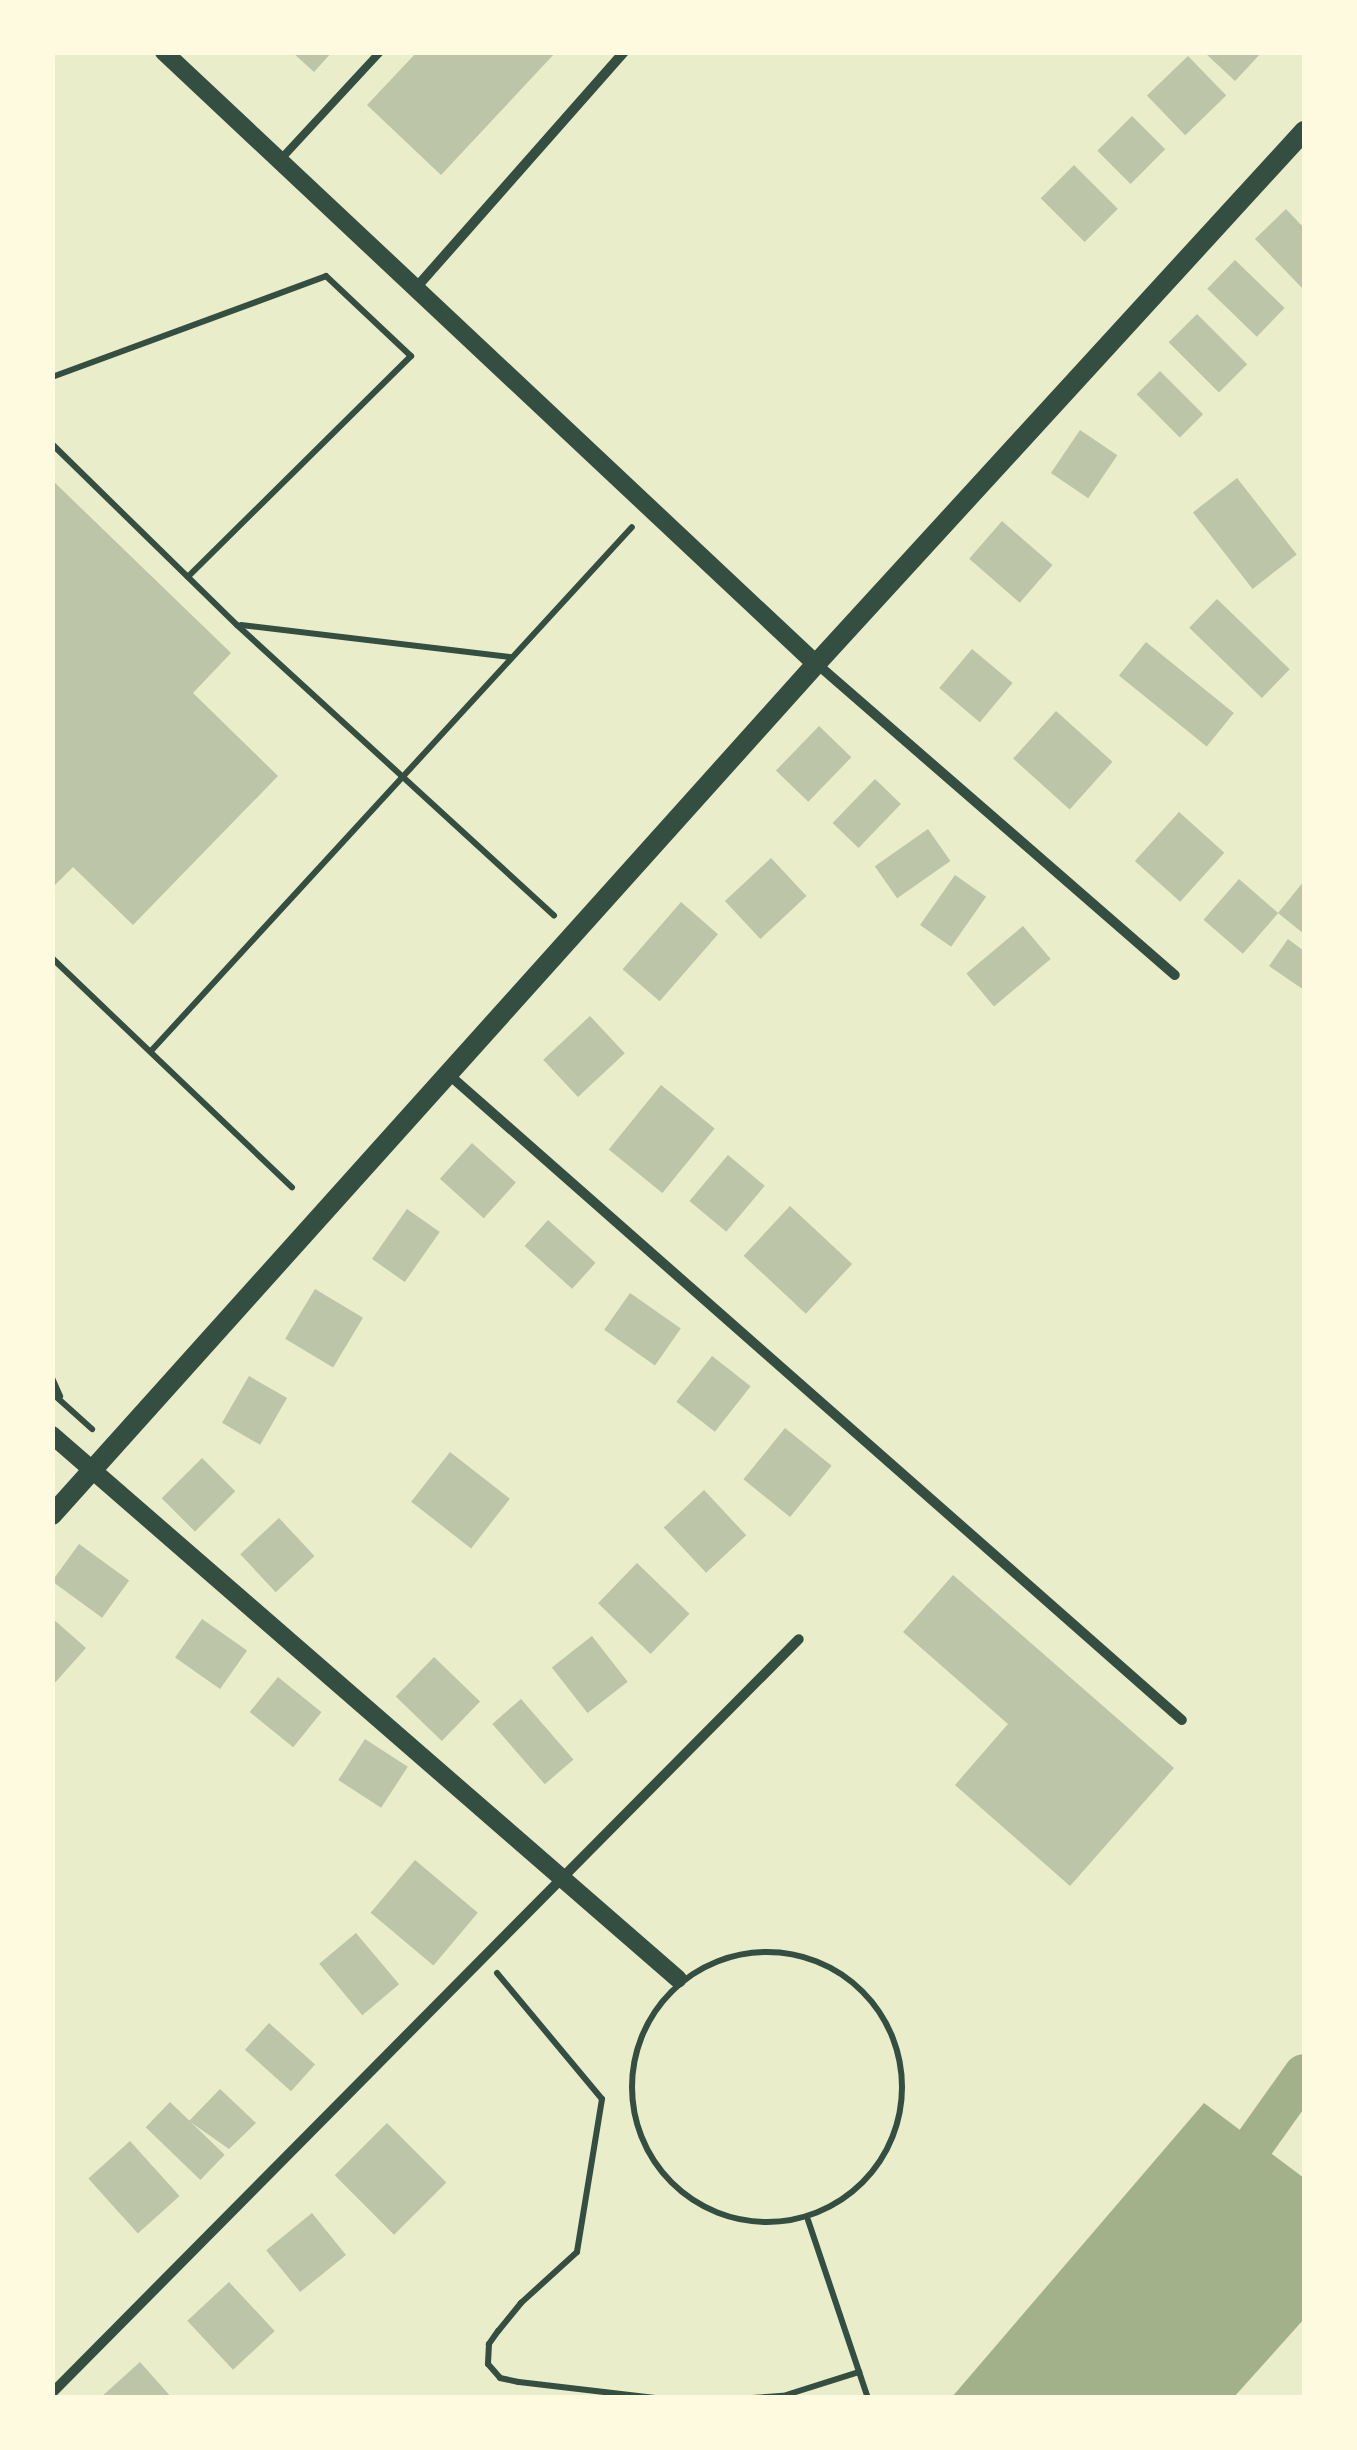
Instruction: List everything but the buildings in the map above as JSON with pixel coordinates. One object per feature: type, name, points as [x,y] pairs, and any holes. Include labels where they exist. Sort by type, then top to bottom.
[{"type":"main road","points":[[52,1515],[816,664],[1304,131]]},
{"type":"street","points":[[164,52],[816,664],[1174,975]]},
{"type":"street","points":[[415,289],[624,52]]},
{"type":"street","points":[[447,1073],[1182,1720]]},
{"type":"street","points":[[52,1436],[678,1979]]},
{"type":"street","points":[[52,2393],[800,1639]]},
{"type":"lane","points":[[280,160],[380,52]]},
{"type":"path","points":[[52,377],[326,276],[412,356],[188,578]]},
{"type":"path","points":[[52,444],[237,624],[574,932]]},
{"type":"path","points":[[151,1051],[650,508]]},
{"type":"path","points":[[237,624],[513,657]]},
{"type":"path","points":[[52,958],[292,1186]]},
{"type":"path","points":[[52,1378],[62,1402]]},
{"type":"path","points":[[52,1393],[112,1446]]},
{"type":"path","points":[[753,1948],[832,1964],[889,2021],[905,2100],[875,2174],[808,2220],[732,2221],[667,2183],[631,2117],[636,2041],[678,1979],[753,1948]]},
{"type":"path","points":[[483,1956],[602,2099],[577,2252],[521,2303],[489,2344],[488,2364],[500,2378],[518,2382],[655,2398]]},
{"type":"path","points":[[808,2220],[868,2398]]},
{"type":"path","points":[[752,2398],[782,2396],[859,2372]]},
{"type":"shaded area","points":[[1204,2103],[1304,2178],[1304,2319],[1234,2397],[952,2397]]},
{"type":"waterway","points":[[1225,2185],[1304,2074]]}]
